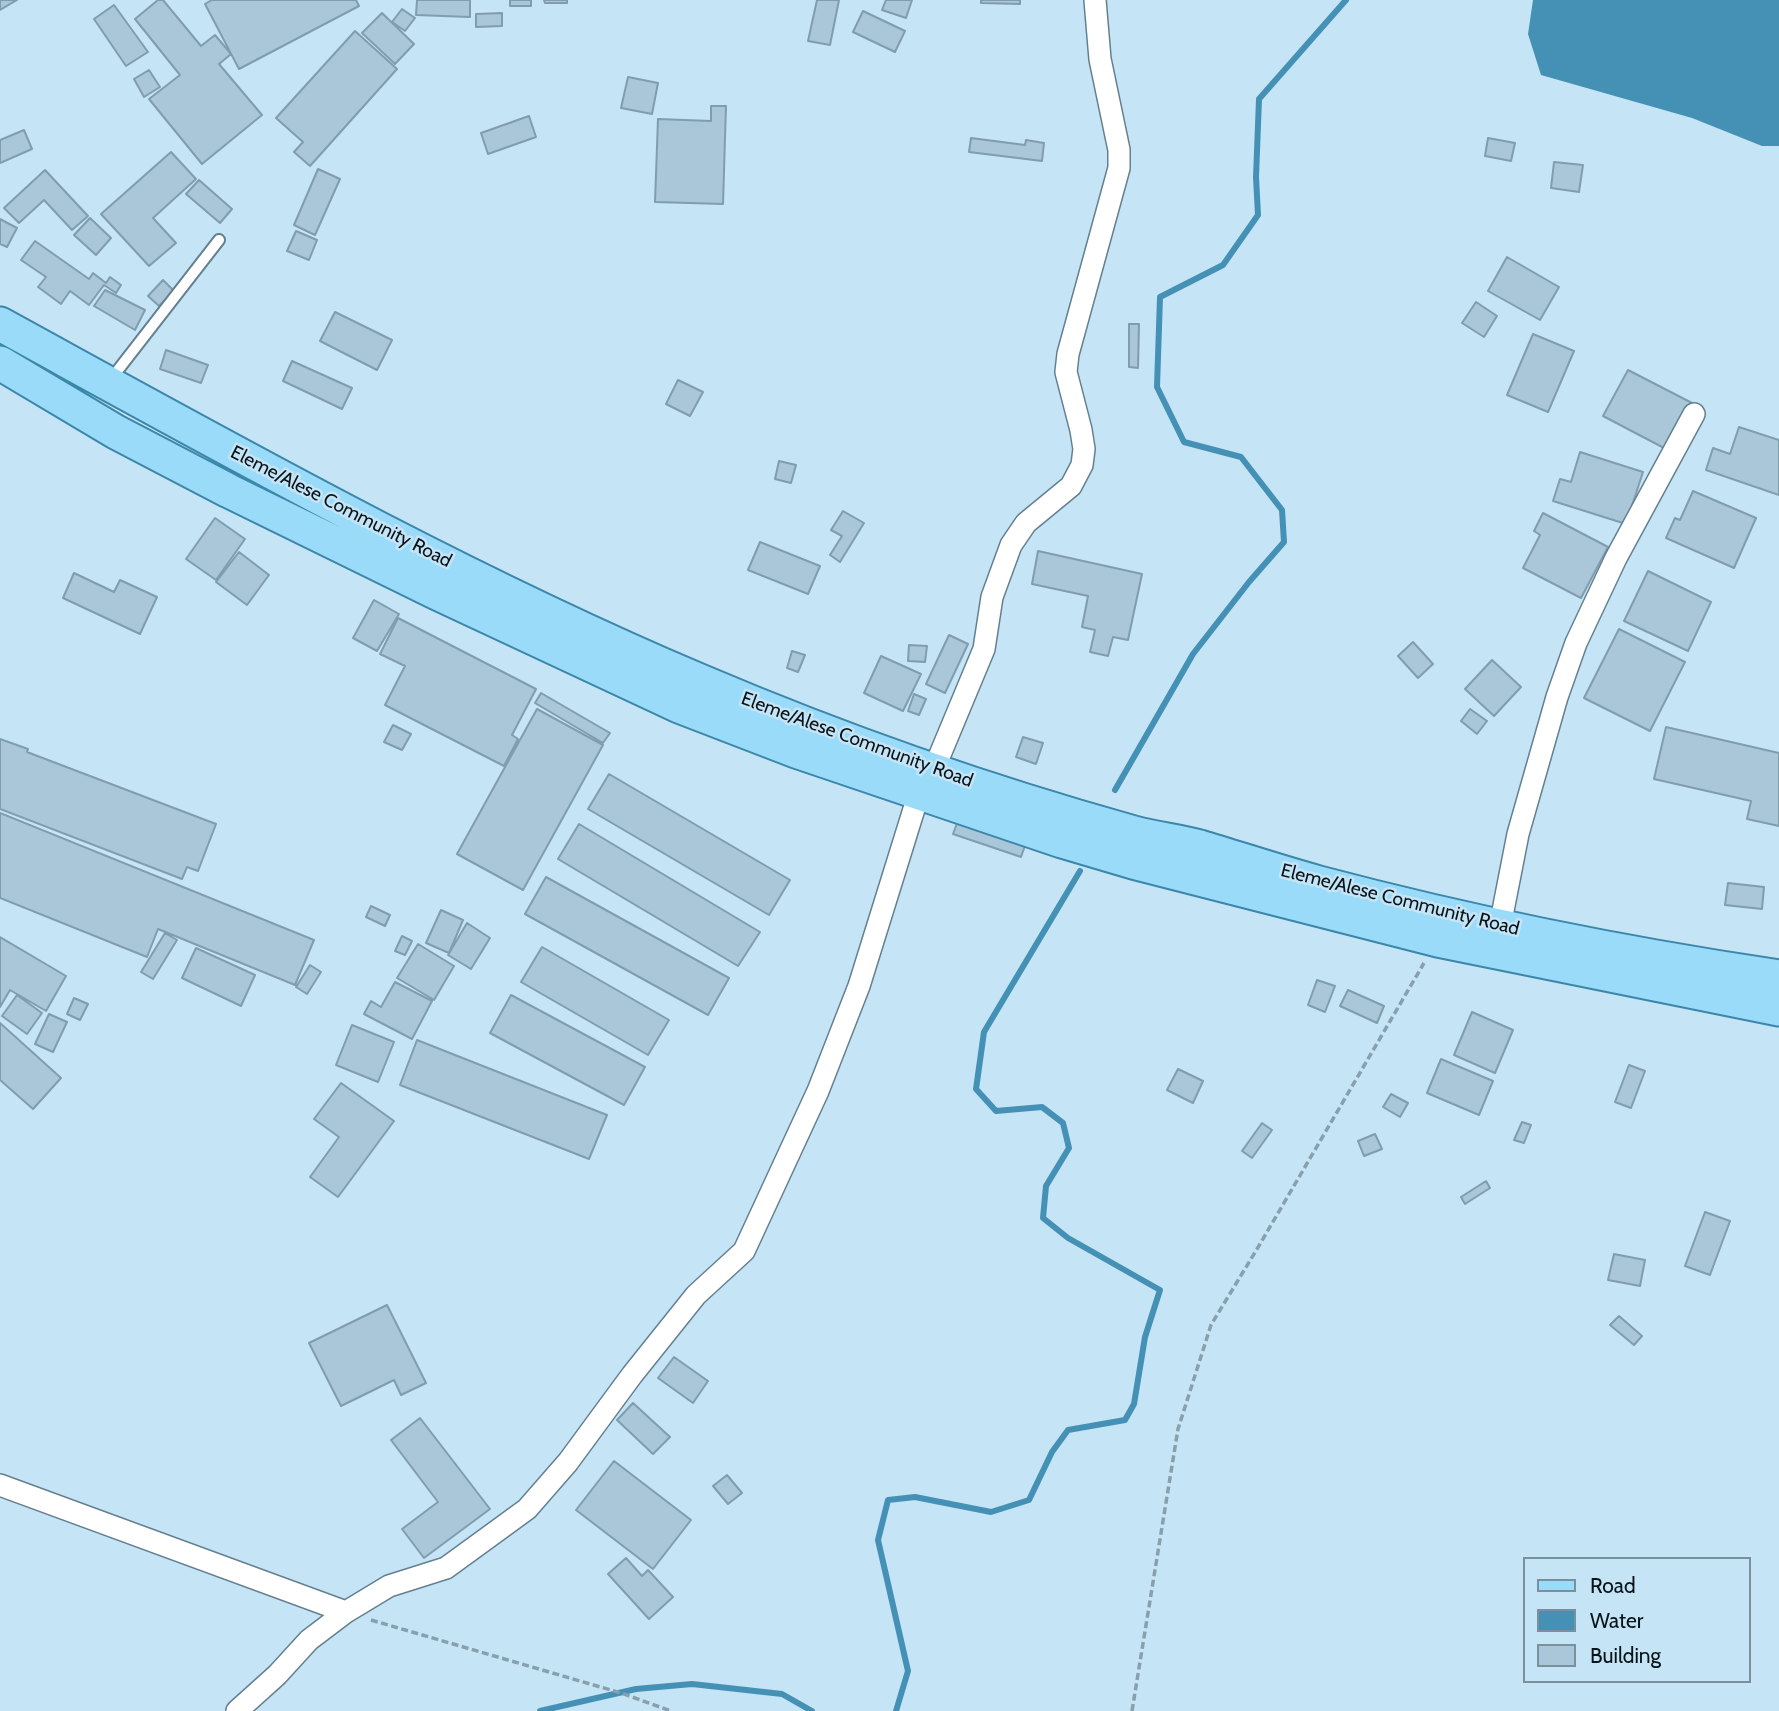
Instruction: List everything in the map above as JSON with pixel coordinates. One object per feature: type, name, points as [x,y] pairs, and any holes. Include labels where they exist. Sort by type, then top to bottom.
[{"type":"main road","name":"Eleme/Alese Community Road","points":[[0,324],[265,470],[571,622],[701,681],[845,738],[927,781],[1133,862],[1438,940],[1779,1009]]},
{"type":"main road","name":"Eleme/Alese Community Road","points":[[0,363],[116,432],[229,491],[544,644],[679,706],[796,751],[927,781],[999,792],[1139,835],[1193,845],[1318,883],[1500,926],[1630,953],[1779,977]]},
{"type":"street","points":[[237,1711],[278,1675],[309,1640],[346,1612],[389,1587],[446,1568],[527,1508],[568,1462],[696,1295],[744,1251],[818,1091],[855,998],[927,781],[984,649],[992,597],[1011,545],[1026,523],[1071,486],[1082,465],[1084,449],[1081,430],[1066,372],[1068,354],[1119,168],[1119,150],[1100,59],[1095,0]]},
{"type":"street","points":[[1500,926],[1518,834],[1556,697],[1576,643],[1616,558],[1694,414]]},
{"type":"street","points":[[0,1485],[346,1612]]},
{"type":"lane","points":[[107,384],[219,240]]},
{"type":"path","points":[[1132,1711],[1178,1429],[1211,1325],[1438,940]]},
{"type":"path","points":[[346,1612],[621,1693],[671,1711]]},
{"type":"water","points":[[1533,0],[1779,0],[1779,146],[1762,146],[1692,118],[1541,75],[1528,34]]},
{"type":"building","points":[[0,0],[17,0],[0,10]]},
{"type":"building","points":[[158,0],[163,0],[201,46],[215,35],[231,54],[219,64],[262,115],[202,164],[149,99],[180,75],[135,19]]},
{"type":"building","points":[[212,0],[356,0],[359,6],[239,69],[205,4]]},
{"type":"building","points":[[417,0],[470,0],[470,17],[416,15]]},
{"type":"building","points":[[510,0],[531,0],[531,6],[510,6]]},
{"type":"building","points":[[544,0],[567,0],[567,3],[545,3]]},
{"type":"building","points":[[817,0],[839,0],[830,45],[808,41]]},
{"type":"building","points":[[886,0],[912,0],[906,18],[882,10]]},
{"type":"building","points":[[981,0],[1020,0],[1020,4],[981,3]]},
{"type":"building","points":[[114,5],[148,52],[126,66],[94,19]]},
{"type":"building","points":[[402,9],[415,18],[405,31],[392,22]]},
{"type":"building","points":[[863,11],[905,31],[895,52],[853,32]]},
{"type":"building","points":[[382,13],[414,44],[395,64],[362,33]]},
{"type":"building","points":[[502,13],[502,26],[476,27],[476,14]]},
{"type":"building","points":[[355,31],[397,69],[310,166],[294,152],[303,142],[276,118]]},
{"type":"building","points":[[149,70],[160,87],[144,97],[134,79]]},
{"type":"building","points":[[628,77],[658,83],[652,114],[621,108]]},
{"type":"building","points":[[711,106],[726,106],[723,204],[655,202],[658,119],[711,121]]},
{"type":"building","points":[[529,116],[536,137],[488,154],[481,133]]},
{"type":"building","points":[[24,130],[32,149],[0,163],[0,140]]},
{"type":"building","points":[[971,138],[1025,145],[1026,140],[1044,143],[1042,161],[969,152]]},
{"type":"building","points":[[1488,138],[1515,143],[1511,161],[1485,156]]},
{"type":"building","points":[[171,152],[196,179],[153,218],[176,243],[149,266],[101,214]]},
{"type":"building","points":[[1554,162],[1583,165],[1579,192],[1551,188]]},
{"type":"building","points":[[318,169],[340,179],[315,235],[294,225]]},
{"type":"building","points":[[45,170],[88,216],[72,230],[44,200],[19,223],[4,208]]},
{"type":"building","points":[[199,180],[232,209],[220,223],[186,194]]},
{"type":"building","points":[[90,218],[111,238],[96,255],[74,235]]},
{"type":"building","points":[[0,219],[17,228],[7,247],[0,244]]},
{"type":"building","points":[[296,231],[317,240],[309,260],[287,251]]},
{"type":"building","points":[[35,241],[89,279],[93,273],[106,283],[110,277],[121,285],[116,293],[104,285],[89,305],[70,291],[61,304],[38,287],[46,277],[21,260]]},
{"type":"building","points":[[1507,257],[1559,287],[1540,320],[1488,291]]},
{"type":"building","points":[[163,280],[174,291],[159,306],[148,296]]},
{"type":"building","points":[[105,290],[145,310],[135,330],[94,306]]},
{"type":"building","points":[[1476,302],[1497,316],[1484,337],[1462,323]]},
{"type":"building","points":[[335,312],[392,340],[377,370],[320,341]]},
{"type":"building","points":[[1129,324],[1139,324],[1138,368],[1129,367]]},
{"type":"building","points":[[1533,334],[1574,351],[1548,412],[1507,395]]},
{"type":"building","points":[[166,350],[208,365],[201,383],[160,369]]},
{"type":"building","points":[[292,361],[352,388],[342,409],[283,381]]},
{"type":"building","points":[[1628,370],[1694,404],[1664,448],[1603,416]]},
{"type":"building","points":[[678,380],[703,392],[690,416],[666,404]]},
{"type":"building","points":[[1739,427],[1779,440],[1779,495],[1706,470],[1713,448],[1730,454]]},
{"type":"building","points":[[1580,452],[1643,472],[1626,524],[1553,501],[1560,479],[1571,482]]},
{"type":"building","points":[[779,461],[796,465],[791,483],[775,479]]},
{"type":"building","points":[[1693,491],[1756,518],[1734,568],[1666,538],[1675,518],[1680,520]]},
{"type":"building","points":[[843,511],[864,523],[840,562],[830,555],[842,536],[831,530]]},
{"type":"building","points":[[1543,513],[1608,547],[1581,598],[1523,568],[1540,535],[1534,531]]},
{"type":"building","points":[[215,518],[245,539],[216,580],[186,559]]},
{"type":"building","points":[[760,542],[820,566],[808,594],[748,570]]},
{"type":"building","points":[[1038,551],[1142,574],[1128,640],[1113,637],[1108,656],[1090,652],[1095,630],[1082,627],[1088,596],[1032,584]]},
{"type":"building","points":[[239,552],[269,575],[247,605],[216,582]]},
{"type":"building","points":[[1648,571],[1711,602],[1688,651],[1624,621]]},
{"type":"building","points":[[74,573],[114,592],[120,580],[157,597],[140,634],[63,598]]},
{"type":"building","points":[[374,600],[399,614],[377,651],[353,638]]},
{"type":"building","points":[[398,618],[536,689],[512,735],[518,739],[504,766],[385,705],[405,666],[380,654]]},
{"type":"building","points":[[1619,629],[1685,662],[1650,731],[1584,698]]},
{"type":"building","points":[[949,635],[968,644],[945,693],[926,684]]},
{"type":"building","points":[[1413,642],[1433,664],[1418,678],[1398,656]]},
{"type":"building","points":[[909,645],[927,646],[925,662],[908,661]]},
{"type":"building","points":[[792,651],[805,655],[798,672],[787,668]]},
{"type":"building","points":[[881,656],[921,674],[903,711],[864,693]]},
{"type":"building","points":[[1492,660],[1521,687],[1494,716],[1465,689]]},
{"type":"building","points":[[541,693],[610,733],[603,743],[535,703]]},
{"type":"building","points":[[914,694],[926,699],[919,715],[908,711]]},
{"type":"building","points":[[537,709],[603,745],[523,890],[457,854]]},
{"type":"building","points":[[1470,709],[1487,721],[1477,734],[1461,721]]},
{"type":"building","points":[[393,725],[411,734],[402,750],[384,742]]},
{"type":"building","points":[[1666,727],[1779,753],[1779,826],[1747,819],[1751,801],[1654,779]]},
{"type":"building","points":[[1023,737],[1043,743],[1036,764],[1016,757]]},
{"type":"building","points":[[0,739],[28,749],[27,752],[216,824],[198,871],[187,867],[182,879],[0,809]]},
{"type":"building","points":[[609,774],[790,880],[769,915],[588,809]]},
{"type":"building","points":[[0,813],[314,940],[295,985],[158,929],[147,957],[0,898]]},
{"type":"building","points":[[959,818],[1027,840],[1021,857],[953,834]]},
{"type":"building","points":[[579,824],[760,932],[738,966],[558,859]]},
{"type":"building","points":[[546,877],[729,978],[708,1015],[525,914]]},
{"type":"building","points":[[1728,883],[1764,887],[1762,909],[1725,905]]},
{"type":"building","points":[[371,906],[390,915],[385,926],[366,917]]},
{"type":"building","points":[[441,910],[463,920],[449,953],[426,943]]},
{"type":"building","points":[[467,923],[490,938],[471,969],[448,955]]},
{"type":"building","points":[[165,933],[177,940],[153,979],[141,972]]},
{"type":"building","points":[[402,936],[412,941],[405,955],[395,951]]},
{"type":"building","points":[[0,937],[66,976],[46,1011],[10,990],[0,1007]]},
{"type":"building","points":[[418,944],[454,966],[434,1000],[397,978]]},
{"type":"building","points":[[542,947],[669,1020],[648,1055],[521,982]]},
{"type":"building","points":[[196,948],[255,975],[241,1006],[182,978]]},
{"type":"building","points":[[310,965],[321,972],[307,994],[296,987]]},
{"type":"building","points":[[1317,980],[1335,986],[1325,1012],[1308,1005]]},
{"type":"building","points":[[395,982],[432,1001],[412,1039],[364,1014],[371,1001],[381,1007]]},
{"type":"building","points":[[1348,990],[1384,1006],[1377,1023],[1340,1006]]},
{"type":"building","points":[[17,995],[42,1013],[27,1034],[2,1016]]},
{"type":"building","points":[[511,995],[645,1067],[624,1105],[490,1033]]},
{"type":"building","points":[[74,998],[88,1004],[80,1020],[67,1014]]},
{"type":"building","points":[[1472,1012],[1513,1030],[1495,1073],[1454,1055]]},
{"type":"building","points":[[49,1014],[67,1022],[53,1052],[35,1044]]},
{"type":"building","points":[[0,1023],[61,1078],[33,1109],[0,1080]]},
{"type":"building","points":[[352,1025],[394,1042],[378,1082],[336,1065]]},
{"type":"building","points":[[417,1040],[607,1115],[589,1159],[400,1085]]},
{"type":"building","points":[[1441,1059],[1493,1081],[1479,1115],[1427,1093]]},
{"type":"building","points":[[1629,1065],[1645,1071],[1631,1108],[1615,1102]]},
{"type":"building","points":[[1178,1069],[1203,1081],[1193,1103],[1167,1090]]},
{"type":"building","points":[[341,1083],[394,1121],[338,1197],[310,1177],[339,1137],[314,1119]]},
{"type":"building","points":[[1391,1094],[1408,1103],[1400,1117],[1383,1107]]},
{"type":"building","points":[[1522,1122],[1531,1125],[1524,1143],[1514,1140]]},
{"type":"building","points":[[1262,1123],[1272,1130],[1252,1158],[1242,1151]]},
{"type":"building","points":[[1375,1134],[1382,1149],[1364,1156],[1358,1141]]},
{"type":"building","points":[[1486,1181],[1490,1188],[1465,1204],[1461,1197]]},
{"type":"building","points":[[1705,1212],[1730,1221],[1710,1275],[1685,1266]]},
{"type":"building","points":[[1614,1254],[1645,1260],[1640,1286],[1608,1280]]},
{"type":"building","points":[[387,1305],[426,1383],[401,1395],[394,1380],[341,1406],[309,1343]]},
{"type":"building","points":[[1619,1316],[1642,1336],[1634,1345],[1610,1325]]},
{"type":"building","points":[[674,1357],[708,1381],[693,1403],[658,1378]]},
{"type":"building","points":[[633,1403],[670,1437],[653,1454],[617,1420]]},
{"type":"building","points":[[420,1418],[490,1509],[424,1558],[402,1529],[438,1502],[391,1440]]},
{"type":"building","points":[[614,1461],[691,1520],[653,1569],[576,1510]]},
{"type":"building","points":[[727,1475],[742,1493],[728,1504],[713,1486]]},
{"type":"building","points":[[626,1558],[642,1576],[648,1570],[673,1597],[649,1619],[608,1574]]},
{"type":"waterway","points":[[1115,790],[1193,654],[1284,542],[1282,510],[1241,457],[1184,442],[1157,387],[1160,297],[1223,265],[1258,215],[1256,177],[1259,99],[1346,0]]},
{"type":"waterway","points":[[896,1711],[908,1671],[878,1540],[888,1500],[915,1497],[991,1512],[1029,1500],[1052,1452],[1068,1430],[1125,1420],[1134,1404],[1145,1337],[1160,1290],[1068,1238],[1043,1218],[1046,1186],[1069,1148],[1063,1123],[1042,1107],[996,1111],[976,1089],[984,1032],[1080,871]]},
{"type":"waterway","points":[[540,1711],[636,1689],[692,1684],[782,1694],[812,1711]]}]
